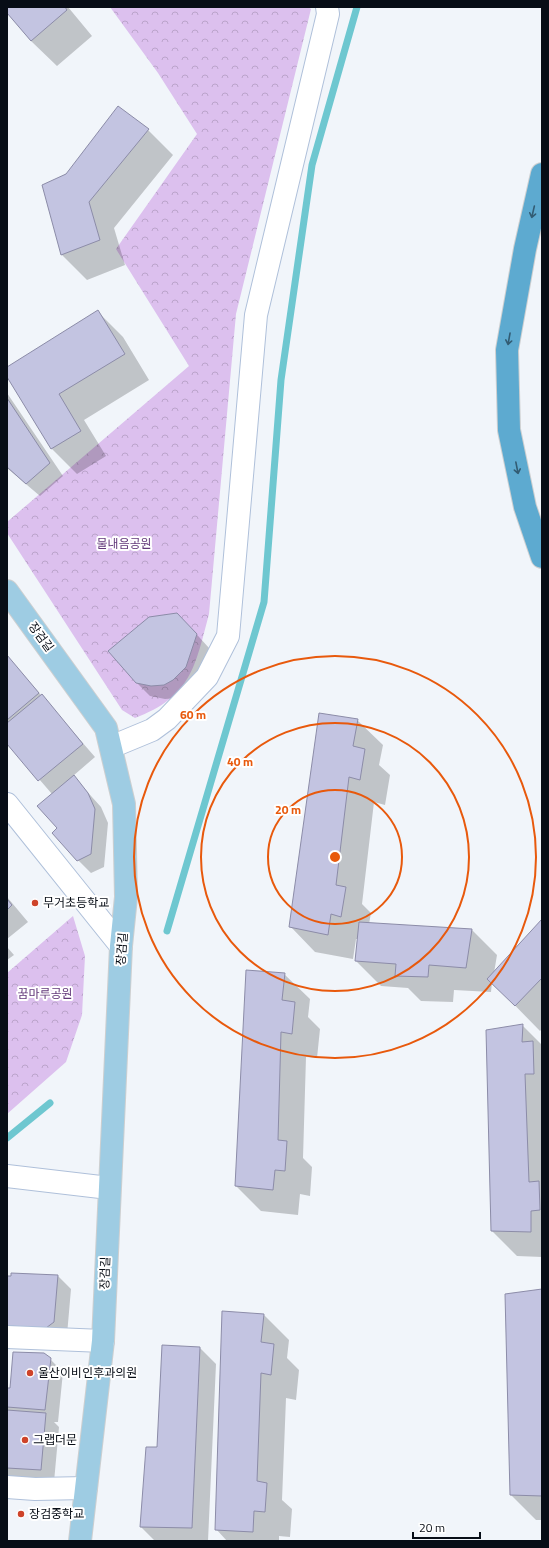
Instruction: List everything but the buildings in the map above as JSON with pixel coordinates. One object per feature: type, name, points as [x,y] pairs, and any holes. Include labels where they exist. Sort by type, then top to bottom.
[{"type":"highway","points":[[542,174],[525,249],[507,350],[509,430],[525,507],[542,557]]},
{"type":"main road","name":"장검길","points":[[10,603],[106,728],[124,804],[126,897],[121,946],[103,1341],[80,1541]]},
{"type":"street","points":[[111,747],[152,730],[167,719],[207,677],[228,636],[256,316],[328,14],[327,7]]},
{"type":"street","points":[[7,804],[121,946]]},
{"type":"street","points":[[7,1176],[109,1188]]},
{"type":"street","points":[[7,1337],[103,1341]]},
{"type":"street","points":[[7,1487],[35,1489],[86,1488]]},
{"type":"green space","name":"물내음공원","points":[[110,7],[308,7],[311,9],[236,314],[209,614],[199,650],[188,678],[179,690],[168,700],[154,710],[135,718],[122,710],[7,533],[7,522],[189,366],[116,249],[197,134],[158,73]]},
{"type":"green space","name":"꿈마루공원","points":[[73,916],[85,956],[82,1015],[66,1062],[7,1114],[7,973]]},
{"type":"waterway","points":[[167,931],[264,602],[281,380],[312,165],[357,7]]},
{"type":"waterway","points":[[7,1138],[50,1103]]},
{"type":"place","name":"무거초등학교","points":[[35,903]]},
{"type":"place","name":"울산이비인후과의원","points":[[30,1373]]},
{"type":"place","name":"그랩더문","points":[[25,1440]]},
{"type":"place","name":"장검중학교","points":[[21,1514]]}]
